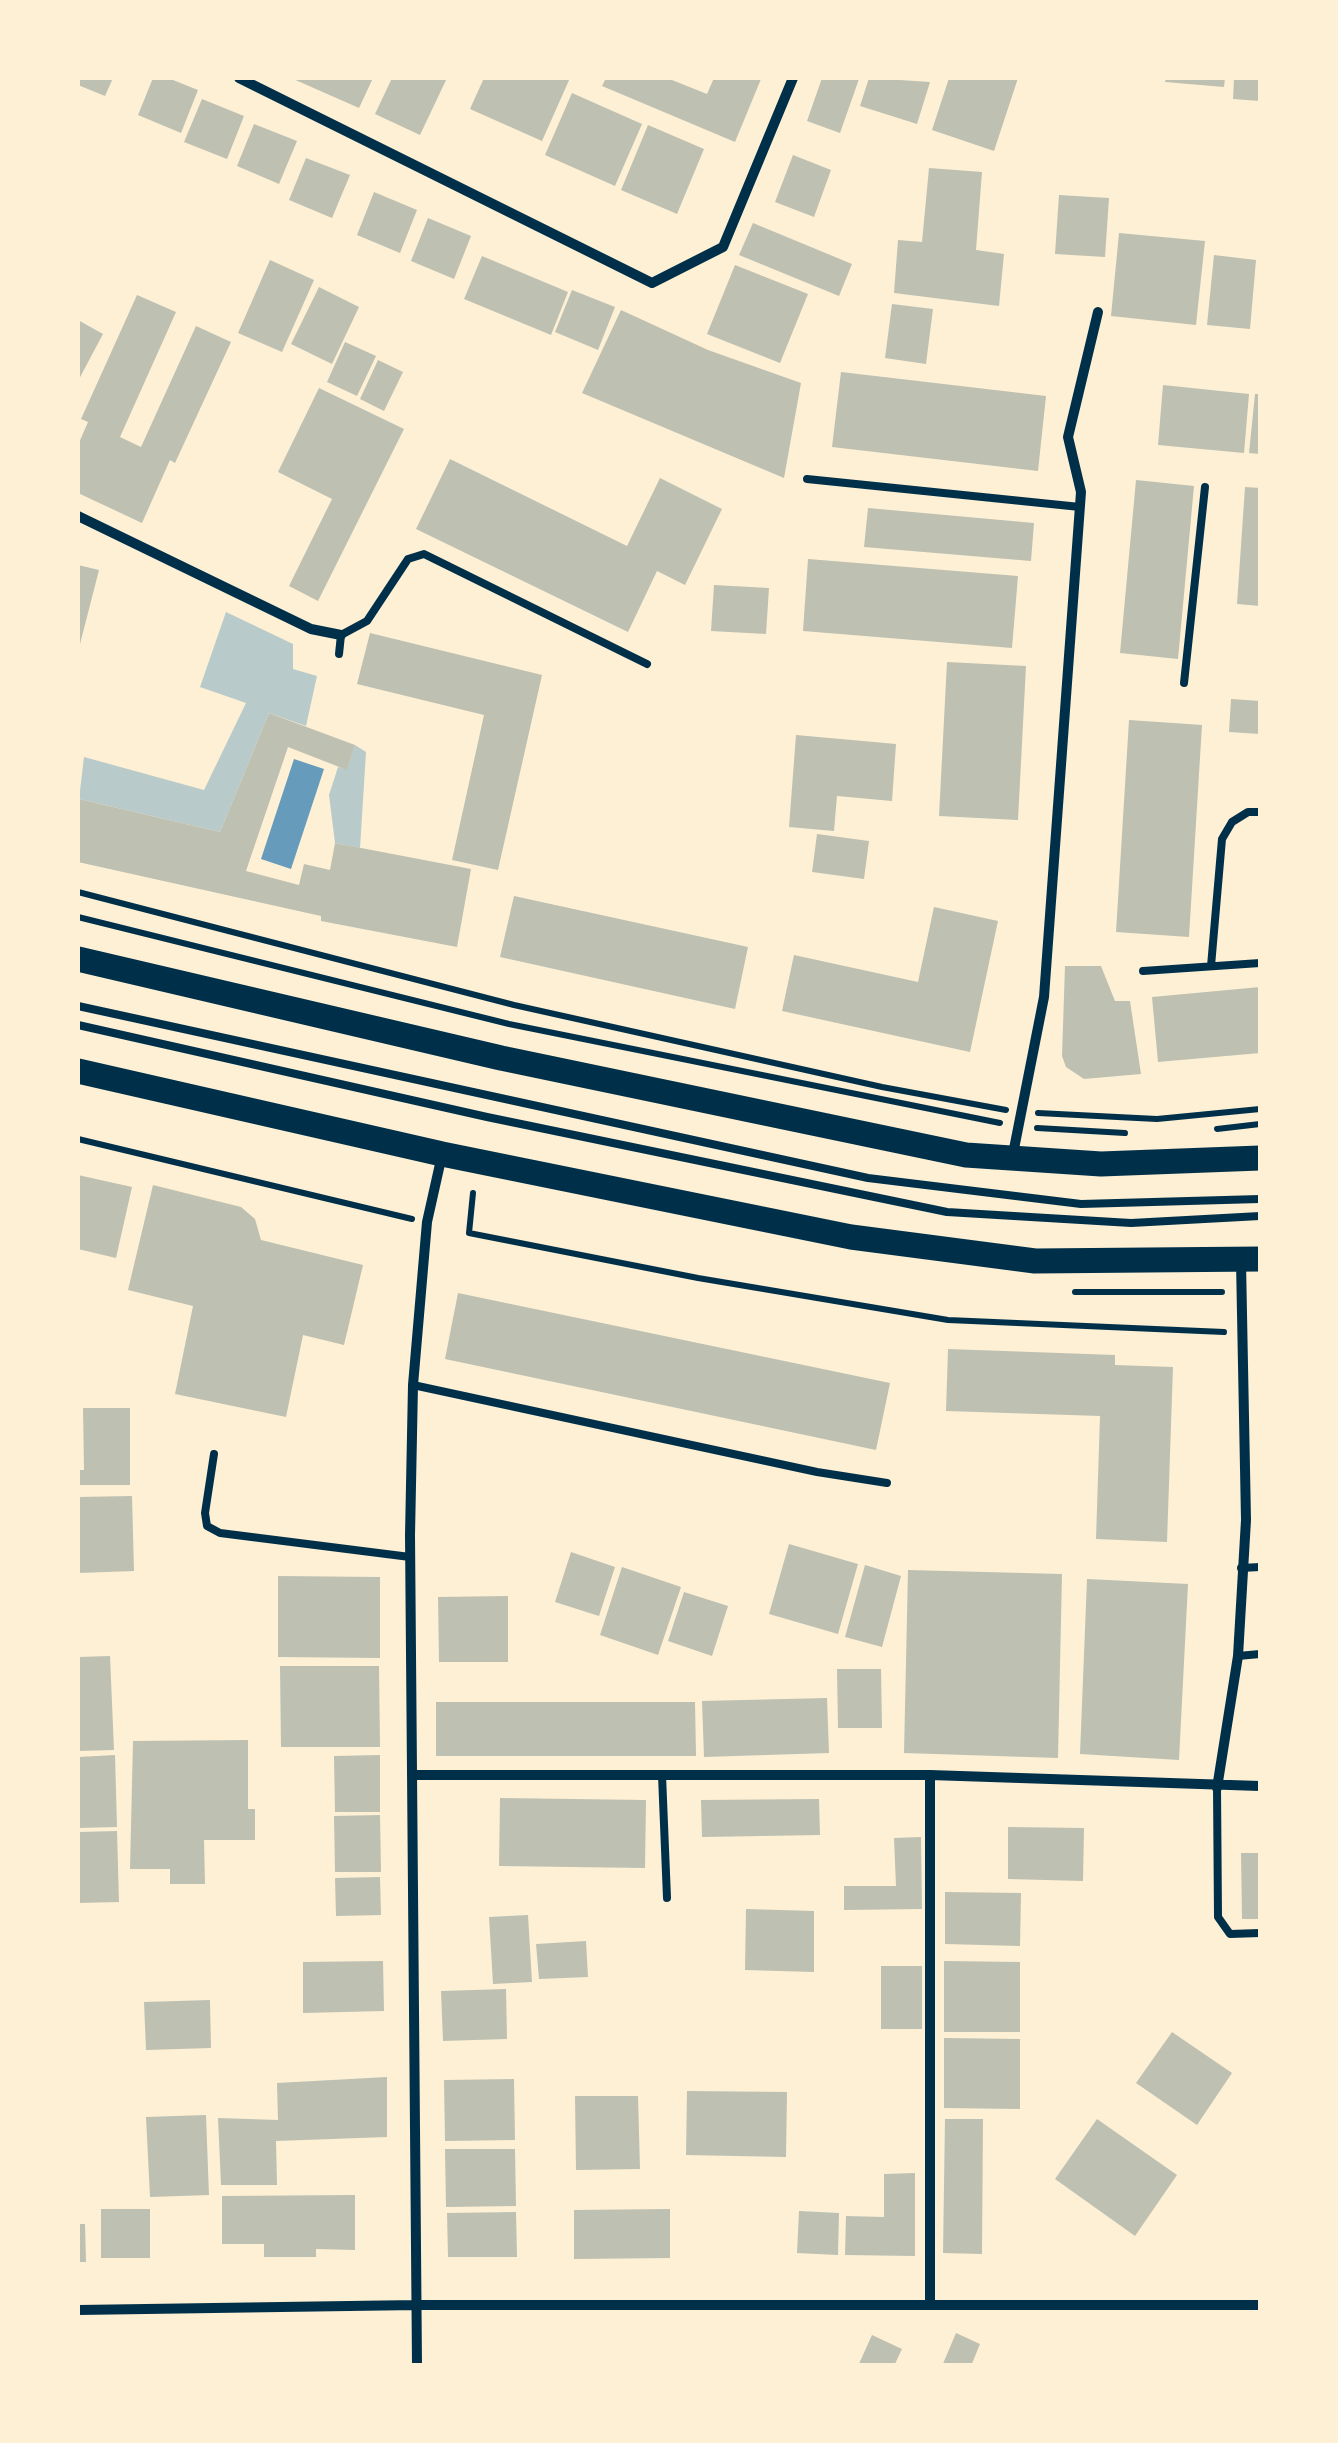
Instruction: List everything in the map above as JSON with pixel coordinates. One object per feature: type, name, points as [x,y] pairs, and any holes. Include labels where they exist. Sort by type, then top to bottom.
[{"type":"main road","points":[[78,959],[806,1125],[1012,1160],[1102,1164],[1260,1158]]},
{"type":"main road","points":[[78,1071],[442,1154],[851,1237],[949,1251],[1084,1263],[1250,1260]]},
{"type":"street","points":[[238,78],[652,283],[723,247],[794,78]]},
{"type":"street","points":[[1012,1160],[1018,1112],[1044,997],[1081,492],[1068,437],[1098,312]]},
{"type":"street","points":[[78,516],[311,629],[341,635]]},
{"type":"street","points":[[417,2366],[410,1557],[413,1385],[427,1222],[442,1154]]},
{"type":"street","points":[[1217,1788],[1238,1656],[1246,1520],[1244,1333],[1250,1260]]},
{"type":"street","points":[[412,1775],[930,1776],[1217,1788],[1260,1786]]},
{"type":"street","points":[[930,1776],[930,2304]]},
{"type":"street","points":[[78,2310],[416,2305],[1260,2305]]},
{"type":"lane","points":[[808,480],[1080,507]]},
{"type":"lane","points":[[1184,683],[1205,488]]},
{"type":"lane","points":[[339,654],[341,635],[367,621],[408,558],[424,554],[647,664]]},
{"type":"lane","points":[[1211,966],[1222,839],[1232,822],[1248,812],[1260,812]]},
{"type":"lane","points":[[1143,972],[1260,963]]},
{"type":"lane","points":[[78,1006],[868,1178],[1081,1204],[1260,1199]]},
{"type":"lane","points":[[78,1024],[506,1122],[946,1212],[1131,1222],[1260,1216]]},
{"type":"lane","points":[[413,1385],[817,1472],[888,1482]]},
{"type":"lane","points":[[214,1454],[205,1513],[207,1526],[220,1534],[410,1557]]},
{"type":"lane","points":[[1241,1568],[1260,1566]]},
{"type":"lane","points":[[1238,1656],[1260,1654]]},
{"type":"lane","points":[[662,1776],[668,1898]]},
{"type":"lane","points":[[1217,1788],[1218,1917],[1230,1934],[1260,1933]]},
{"type":"path","points":[[78,892],[514,1006],[882,1087],[1018,1112],[1157,1119],[1260,1109]]},
{"type":"path","points":[[78,916],[510,1024],[1017,1126],[1136,1133]]},
{"type":"path","points":[[1208,1129],[1260,1124]]},
{"type":"path","points":[[78,1139],[427,1222]]},
{"type":"path","points":[[473,1193],[470,1233],[698,1278],[948,1320],[1244,1333]]},
{"type":"shaded area","points":[[226,612],[293,644],[293,669],[317,676],[306,726],[269,713],[220,832],[79,799],[84,757],[204,790],[246,703],[200,687]]},
{"type":"shaded area","points":[[355,745],[366,752],[360,848],[335,843],[329,795],[338,767],[347,769]]},
{"type":"water","points":[[294,759],[324,769],[291,869],[261,859]]},
{"type":"building","points":[[78,78],[113,78],[105,96],[78,85]]},
{"type":"building","points":[[153,78],[168,78],[198,90],[181,133],[138,115]]},
{"type":"building","points":[[291,78],[373,78],[359,108]]},
{"type":"building","points":[[392,78],[447,78],[420,135],[375,114]]},
{"type":"building","points":[[484,78],[570,78],[542,141],[470,109]]},
{"type":"building","points":[[606,78],[667,78],[707,94],[714,78],[761,79],[735,142],[602,86]]},
{"type":"building","points":[[822,78],[859,79],[840,133],[807,121]]},
{"type":"building","points":[[869,78],[930,82],[917,124],[860,106]]},
{"type":"building","points":[[949,78],[1018,78],[994,151],[932,130]]},
{"type":"building","points":[[1166,78],[1225,78],[1224,87],[1165,82]]},
{"type":"building","points":[[1234,78],[1260,78],[1260,101],[1233,99]]},
{"type":"building","points":[[572,93],[642,124],[615,186],[545,155]]},
{"type":"building","points":[[202,99],[244,116],[227,159],[184,142]]},
{"type":"building","points":[[254,124],[297,141],[279,184],[237,166]]},
{"type":"building","points":[[648,125],[704,149],[677,214],[621,190]]},
{"type":"building","points":[[793,155],[831,170],[814,217],[775,202]]},
{"type":"building","points":[[306,158],[350,175],[332,218],[289,200]]},
{"type":"building","points":[[929,168],[982,172],[976,250],[1004,254],[999,306],[894,293],[898,240],[922,242]]},
{"type":"building","points":[[374,192],[417,210],[400,253],[357,235]]},
{"type":"building","points":[[1059,195],[1109,198],[1105,257],[1055,254]]},
{"type":"building","points":[[428,218],[471,236],[454,279],[411,261]]},
{"type":"building","points":[[753,223],[852,264],[839,296],[739,255]]},
{"type":"building","points":[[1119,233],[1205,241],[1196,325],[1111,316]]},
{"type":"building","points":[[1214,255],[1256,260],[1250,329],[1207,325]]},
{"type":"building","points":[[482,256],[568,292],[551,335],[464,299]]},
{"type":"building","points":[[270,260],[314,280],[282,352],[238,333]]},
{"type":"building","points":[[735,265],[808,294],[780,363],[707,334]]},
{"type":"building","points":[[319,287],[359,307],[332,364],[291,344]]},
{"type":"building","points":[[572,290],[615,307],[598,350],[555,332]]},
{"type":"building","points":[[137,295],[176,312],[120,437],[141,447],[196,326],[231,342],[175,463],[170,460],[142,523],[78,493],[78,445],[88,422],[81,419]]},
{"type":"building","points":[[892,304],[933,309],[926,364],[885,358]]},
{"type":"building","points":[[621,310],[708,350],[801,383],[784,478],[582,393]]},
{"type":"building","points":[[78,320],[103,334],[78,381]]},
{"type":"building","points":[[345,342],[376,356],[357,396],[327,382]]},
{"type":"building","points":[[378,360],[403,372],[384,411],[360,399]]},
{"type":"building","points":[[841,372],[1046,396],[1038,471],[832,447]]},
{"type":"building","points":[[1163,385],[1249,394],[1244,453],[1158,445]]},
{"type":"building","points":[[319,388],[404,429],[318,601],[289,586],[332,499],[278,472]]},
{"type":"building","points":[[1255,394],[1260,394],[1260,454],[1249,453]]},
{"type":"building","points":[[450,459],[627,546],[660,478],[722,509],[685,585],[657,571],[628,632],[416,529]]},
{"type":"building","points":[[1136,480],[1194,486],[1178,659],[1120,653]]},
{"type":"building","points":[[1245,487],[1260,488],[1260,606],[1237,604]]},
{"type":"building","points":[[868,508],[1034,523],[1031,561],[864,547]]},
{"type":"building","points":[[808,559],[1018,576],[1012,648],[803,631]]},
{"type":"building","points":[[78,565],[99,570],[79,648],[78,648]]},
{"type":"building","points":[[714,585],[769,588],[766,634],[711,631]]},
{"type":"building","points":[[370,633],[542,675],[498,870],[452,860],[484,715],[357,684]]},
{"type":"building","points":[[947,662],[1026,666],[1018,820],[939,816]]},
{"type":"building","points":[[1231,699],[1260,701],[1260,734],[1229,732]]},
{"type":"building","points":[[269,713],[355,745],[347,770],[288,747],[246,871],[299,885],[304,864],[330,870],[335,843],[471,869],[457,947],[321,921],[321,916],[78,862],[79,799],[220,832]]},
{"type":"building","points":[[1129,720],[1202,725],[1189,937],[1116,932]]},
{"type":"building","points":[[796,735],[896,744],[892,801],[837,796],[834,831],[789,827]]},
{"type":"building","points":[[817,834],[869,841],[864,879],[812,872]]},
{"type":"building","points":[[514,896],[748,947],[735,1009],[500,957]]},
{"type":"building","points":[[934,907],[998,921],[970,1052],[782,1011],[794,955],[918,982]]},
{"type":"building","points":[[1065,966],[1101,966],[1115,1001],[1130,1001],[1141,1074],[1084,1079],[1066,1067],[1062,1056]]},
{"type":"building","points":[[1260,987],[1260,1053],[1158,1062],[1152,997]]},
{"type":"building","points":[[78,1175],[132,1187],[116,1258],[78,1249]]},
{"type":"building","points":[[153,1185],[241,1207],[255,1219],[261,1240],[363,1265],[344,1345],[303,1335],[286,1417],[175,1394],[193,1306],[128,1290]]},
{"type":"building","points":[[458,1293],[890,1383],[876,1450],[445,1359]]},
{"type":"building","points":[[948,1349],[1115,1355],[1115,1365],[1173,1367],[1167,1542],[1096,1539],[1100,1416],[946,1411]]},
{"type":"building","points":[[83,1408],[130,1408],[130,1485],[78,1485],[78,1470],[84,1470]]},
{"type":"building","points":[[132,1496],[134,1571],[78,1573],[78,1497]]},
{"type":"building","points":[[789,1544],[858,1564],[838,1634],[769,1614]]},
{"type":"building","points":[[571,1552],[615,1567],[599,1616],[555,1602]]},
{"type":"building","points":[[865,1565],[901,1576],[882,1647],[845,1637]]},
{"type":"building","points":[[622,1567],[681,1587],[658,1655],[600,1635]]},
{"type":"building","points":[[908,1570],[1062,1574],[1058,1758],[904,1753]]},
{"type":"building","points":[[278,1576],[380,1577],[380,1658],[278,1657]]},
{"type":"building","points":[[1087,1579],[1188,1584],[1179,1760],[1080,1754]]},
{"type":"building","points":[[684,1592],[728,1606],[712,1656],[668,1641]]},
{"type":"building","points":[[508,1596],[508,1662],[439,1662],[438,1597]]},
{"type":"building","points":[[110,1656],[114,1750],[78,1751],[78,1657]]},
{"type":"building","points":[[280,1666],[379,1666],[380,1747],[281,1747]]},
{"type":"building","points":[[837,1669],[881,1669],[882,1728],[838,1728]]},
{"type":"building","points":[[827,1698],[829,1753],[704,1757],[702,1701]]},
{"type":"building","points":[[436,1702],[695,1702],[696,1756],[436,1756]]},
{"type":"building","points":[[248,1740],[248,1809],[255,1809],[255,1840],[204,1840],[205,1884],[170,1884],[170,1869],[130,1869],[133,1741]]},
{"type":"building","points":[[115,1755],[117,1827],[78,1828],[78,1757]]},
{"type":"building","points":[[380,1755],[380,1812],[335,1812],[334,1756]]},
{"type":"building","points":[[500,1798],[646,1800],[645,1868],[499,1866]]},
{"type":"building","points":[[819,1799],[820,1835],[702,1837],[701,1800]]},
{"type":"building","points":[[380,1815],[381,1872],[335,1872],[334,1816]]},
{"type":"building","points":[[1008,1827],[1084,1828],[1083,1881],[1008,1879]]},
{"type":"building","points":[[117,1831],[119,1902],[78,1903],[78,1832]]},
{"type":"building","points":[[921,1837],[922,1909],[844,1910],[844,1886],[896,1886],[894,1838]]},
{"type":"building","points":[[1241,1853],[1260,1853],[1260,1919],[1242,1919]]},
{"type":"building","points":[[380,1877],[381,1915],[336,1916],[335,1878]]},
{"type":"building","points":[[945,1892],[1021,1893],[1020,1946],[945,1944]]},
{"type":"building","points":[[746,1909],[814,1911],[814,1972],[745,1970]]},
{"type":"building","points":[[528,1915],[532,1982],[493,1984],[489,1917]]},
{"type":"building","points":[[586,1941],[588,1977],[539,1979],[536,1944]]},
{"type":"building","points":[[383,1961],[384,2011],[303,2013],[303,1962]]},
{"type":"building","points":[[944,1961],[1020,1962],[1020,2032],[944,2032]]},
{"type":"building","points":[[881,1966],[922,1966],[922,2029],[881,2029]]},
{"type":"building","points":[[506,1989],[507,2039],[443,2041],[441,1991]]},
{"type":"building","points":[[210,2000],[211,2048],[146,2050],[144,2002]]},
{"type":"building","points":[[1172,2032],[1232,2073],[1197,2125],[1136,2083]]},
{"type":"building","points":[[944,2038],[1020,2039],[1020,2109],[944,2108]]},
{"type":"building","points":[[387,2077],[387,2137],[276,2141],[277,2185],[221,2185],[218,2118],[278,2120],[277,2083]]},
{"type":"building","points":[[514,2079],[515,2140],[445,2141],[444,2080]]},
{"type":"building","points":[[687,2091],[787,2092],[786,2157],[686,2155]]},
{"type":"building","points":[[575,2096],[638,2096],[640,2169],[576,2170]]},
{"type":"building","points":[[206,2115],[209,2195],[150,2197],[146,2117]]},
{"type":"building","points":[[945,2119],[983,2119],[982,2254],[943,2253]]},
{"type":"building","points":[[1097,2119],[1177,2175],[1135,2236],[1055,2179]]},
{"type":"building","points":[[445,2149],[515,2149],[516,2206],[446,2207]]},
{"type":"building","points":[[915,2173],[915,2256],[845,2255],[846,2216],[884,2217],[884,2174]]},
{"type":"building","points":[[355,2195],[355,2250],[316,2249],[316,2257],[264,2257],[264,2244],[222,2244],[222,2196]]},
{"type":"building","points":[[101,2209],[150,2209],[150,2258],[101,2258]]},
{"type":"building","points":[[670,2209],[670,2258],[574,2259],[574,2210]]},
{"type":"building","points":[[799,2211],[839,2213],[838,2255],[797,2253]]},
{"type":"building","points":[[516,2212],[517,2257],[448,2257],[447,2213]]},
{"type":"building","points":[[78,2224],[85,2224],[86,2262],[78,2262]]},
{"type":"building","points":[[956,2333],[980,2344],[971,2366],[942,2366]]},
{"type":"building","points":[[872,2335],[902,2349],[894,2366],[858,2366]]}]
